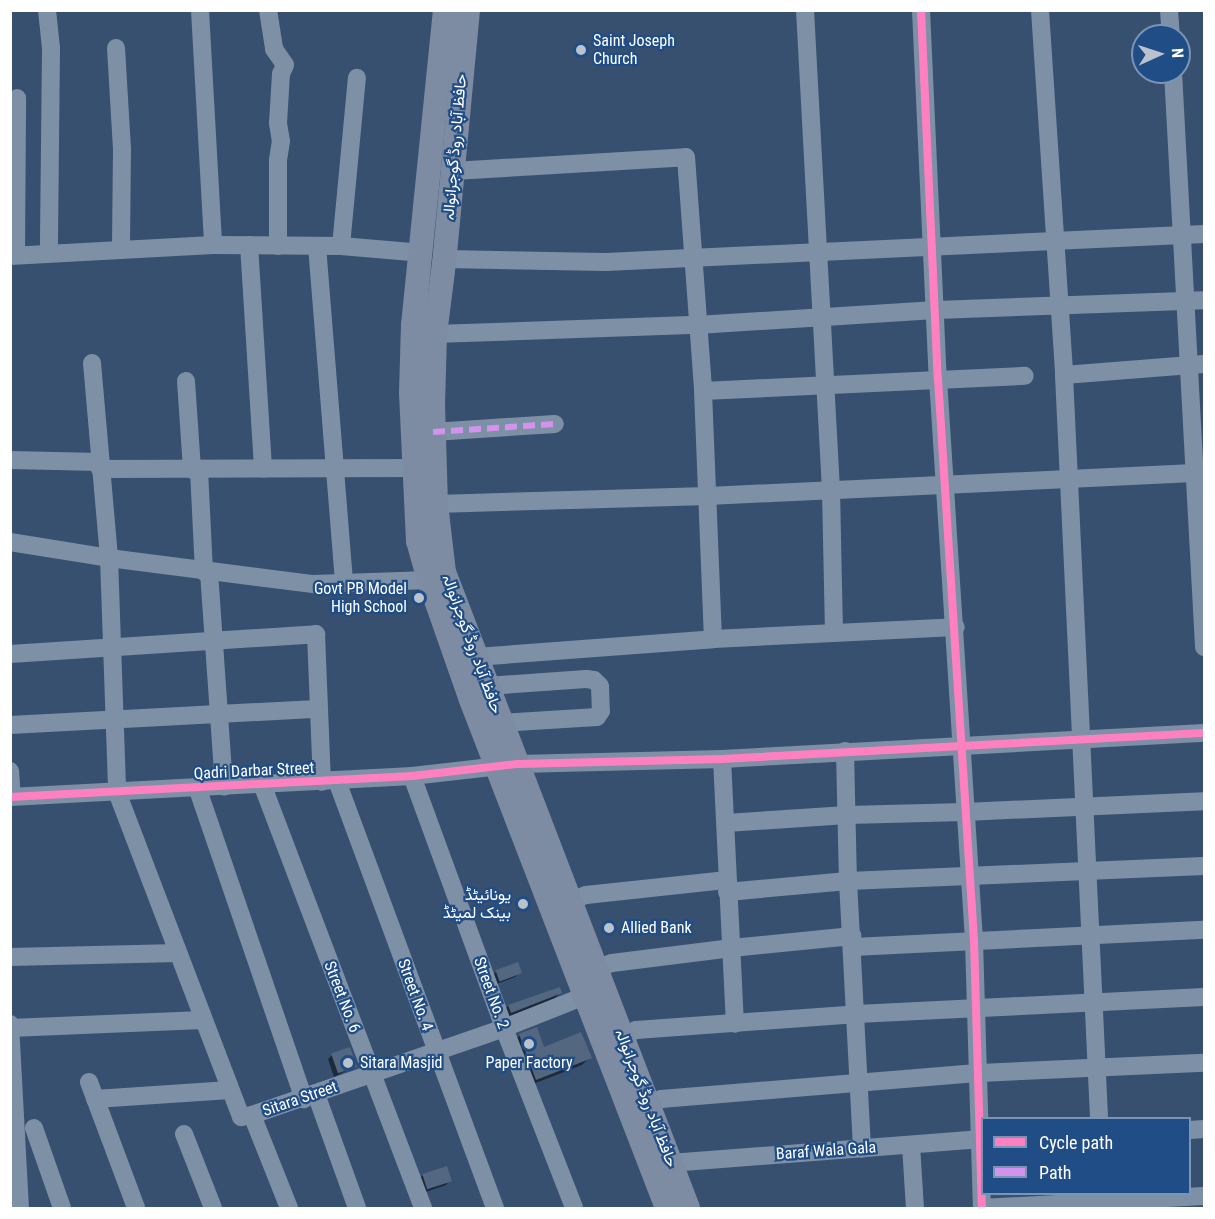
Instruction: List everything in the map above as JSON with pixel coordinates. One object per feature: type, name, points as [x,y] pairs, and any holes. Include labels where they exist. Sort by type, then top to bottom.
[{"type":"main road","name":"حافظ آباد روڈ گوجرانوالہ","points":[[445,10],[434,256],[436,504],[444,572],[501,723],[508,766],[585,996],[667,1209]]},
{"type":"main road","name":"حافظ آباد روڈ گوجرانوالہ","points":[[468,10],[453,171],[434,256],[414,325],[411,393],[418,541],[429,580],[508,766],[570,901],[688,1209]]},
{"type":"street","points":[[47,10],[51,49],[49,254]]},
{"type":"street","points":[[200,10],[213,245]]},
{"type":"street","points":[[268,10],[274,49],[285,65],[281,75],[278,123],[281,141],[278,160],[278,246]]},
{"type":"street","points":[[805,10],[823,316],[831,490],[834,633]]},
{"type":"street","points":[[921,10],[938,379],[956,627],[981,1117]]},
{"type":"street","points":[[1040,10],[1064,375],[1099,1117]]},
{"type":"street","points":[[116,48],[122,149],[121,250]]},
{"type":"street","points":[[341,246],[357,78]]},
{"type":"street","points":[[1174,84],[1186,301],[1197,364],[1204,647]]},
{"type":"street","points":[[17,98],[13,255],[213,245],[341,246],[434,256],[606,262],[1204,234]]},
{"type":"street","points":[[453,171],[687,157],[692,258],[703,391],[713,639]]},
{"type":"street","points":[[249,246],[263,469]]},
{"type":"street","points":[[317,246],[344,583]]},
{"type":"street","points":[[435,334],[697,325],[936,310],[1204,300]]},
{"type":"street","points":[[92,363],[109,558],[117,792],[240,1117],[252,1115],[289,1209]]},
{"type":"street","points":[[1064,375],[1197,364]]},
{"type":"street","points":[[703,391],[1025,376]]},
{"type":"street","points":[[186,381],[220,714],[224,786]]},
{"type":"street","points":[[434,432],[555,424]]},
{"type":"street","points":[[10,460],[196,470],[414,468]]},
{"type":"street","points":[[436,504],[708,496],[1200,474]]},
{"type":"street","points":[[10,542],[206,572],[313,584],[429,580]]},
{"type":"street","points":[[476,657],[713,639],[956,627]]},
{"type":"street","name":"Street No. 4","points":[[212,642],[316,634],[318,709],[330,781],[495,1209]]},
{"type":"street","points":[[10,654],[212,642]]},
{"type":"street","points":[[487,686],[586,679],[594,680],[600,686],[601,711],[597,717],[501,723]]},
{"type":"street","points":[[10,725],[318,709]]},
{"type":"street","name":"Qadri Darbar Street","points":[[11,797],[412,776],[508,766],[722,759],[1204,733]]},
{"type":"street","points":[[845,751],[848,881],[862,1149]]},
{"type":"street","points":[[722,759],[735,1024]]},
{"type":"street","points":[[10,771],[11,797]]},
{"type":"street","name":"Street No. 2","points":[[412,776],[573,1209]]},
{"type":"street","name":"Street No. 6","points":[[262,784],[423,1209]]},
{"type":"street","points":[[197,787],[310,1096],[357,1209]]},
{"type":"street","points":[[726,824],[846,815],[1204,801]]},
{"type":"street","points":[[570,901],[586,895],[727,886],[970,878],[1204,866]]},
{"type":"street","points":[[596,969],[612,963],[732,948],[852,942],[974,941],[1204,930]]},
{"type":"street","points":[[10,957],[178,953]]},
{"type":"street","name":"Sitara Street","points":[[252,1115],[504,1028],[585,996]]},
{"type":"street","points":[[622,1036],[636,1030],[856,1014],[1204,997]]},
{"type":"street","points":[[20,1209],[14,1153],[11,1027],[203,1020]]},
{"type":"street","points":[[649,1103],[661,1099],[980,1073],[1204,1063]]},
{"type":"street","points":[[136,1209],[92,1091],[230,1090]]},
{"type":"street","points":[[34,1128],[62,1209]]},
{"type":"street","points":[[184,1134],[213,1209]]},
{"type":"street","name":"Baraf Wala Gala","points":[[670,1164],[981,1139]]},
{"type":"street","points":[[910,1145],[915,1209]]},
{"type":"street","points":[[982,1208],[1204,1196]]},
{"type":"building","points":[[518,962],[522,973],[500,981],[495,970]]},
{"type":"building","points":[[560,987],[562,993],[511,1013],[508,1005]]},
{"type":"building","points":[[537,1027],[544,1047],[581,1032],[592,1058],[536,1080],[519,1034]]},
{"type":"building","name":"Sitara Masjid","points":[[350,1047],[357,1067],[338,1073],[331,1054]]},
{"type":"building","points":[[447,1166],[452,1181],[427,1189],[422,1174]]},
{"type":"marked path","points":[[433,432],[555,424]]},
{"type":"cycle path","points":[[921,10],[938,379],[974,941],[981,1175]]},
{"type":"cycle path","points":[[10,797],[412,776],[518,764],[722,759],[1204,733]]},
{"type":"cycle path","points":[[982,1195],[982,1208]]},
{"type":"place","name":"Saint Joseph Church","points":[[581,50]]},
{"type":"place","name":"Govt PB Model High School","points":[[419,598]]},
{"type":"place","name":"یونائیٹڈ بینک لمیٹڈ","points":[[523,904]]},
{"type":"place","name":"Allied Bank","points":[[609,928]]},
{"type":"place","name":"Paper Factory","points":[[529,1044]]},
{"type":"place","name":"Sitara Masjid","points":[[348,1063]]}]
